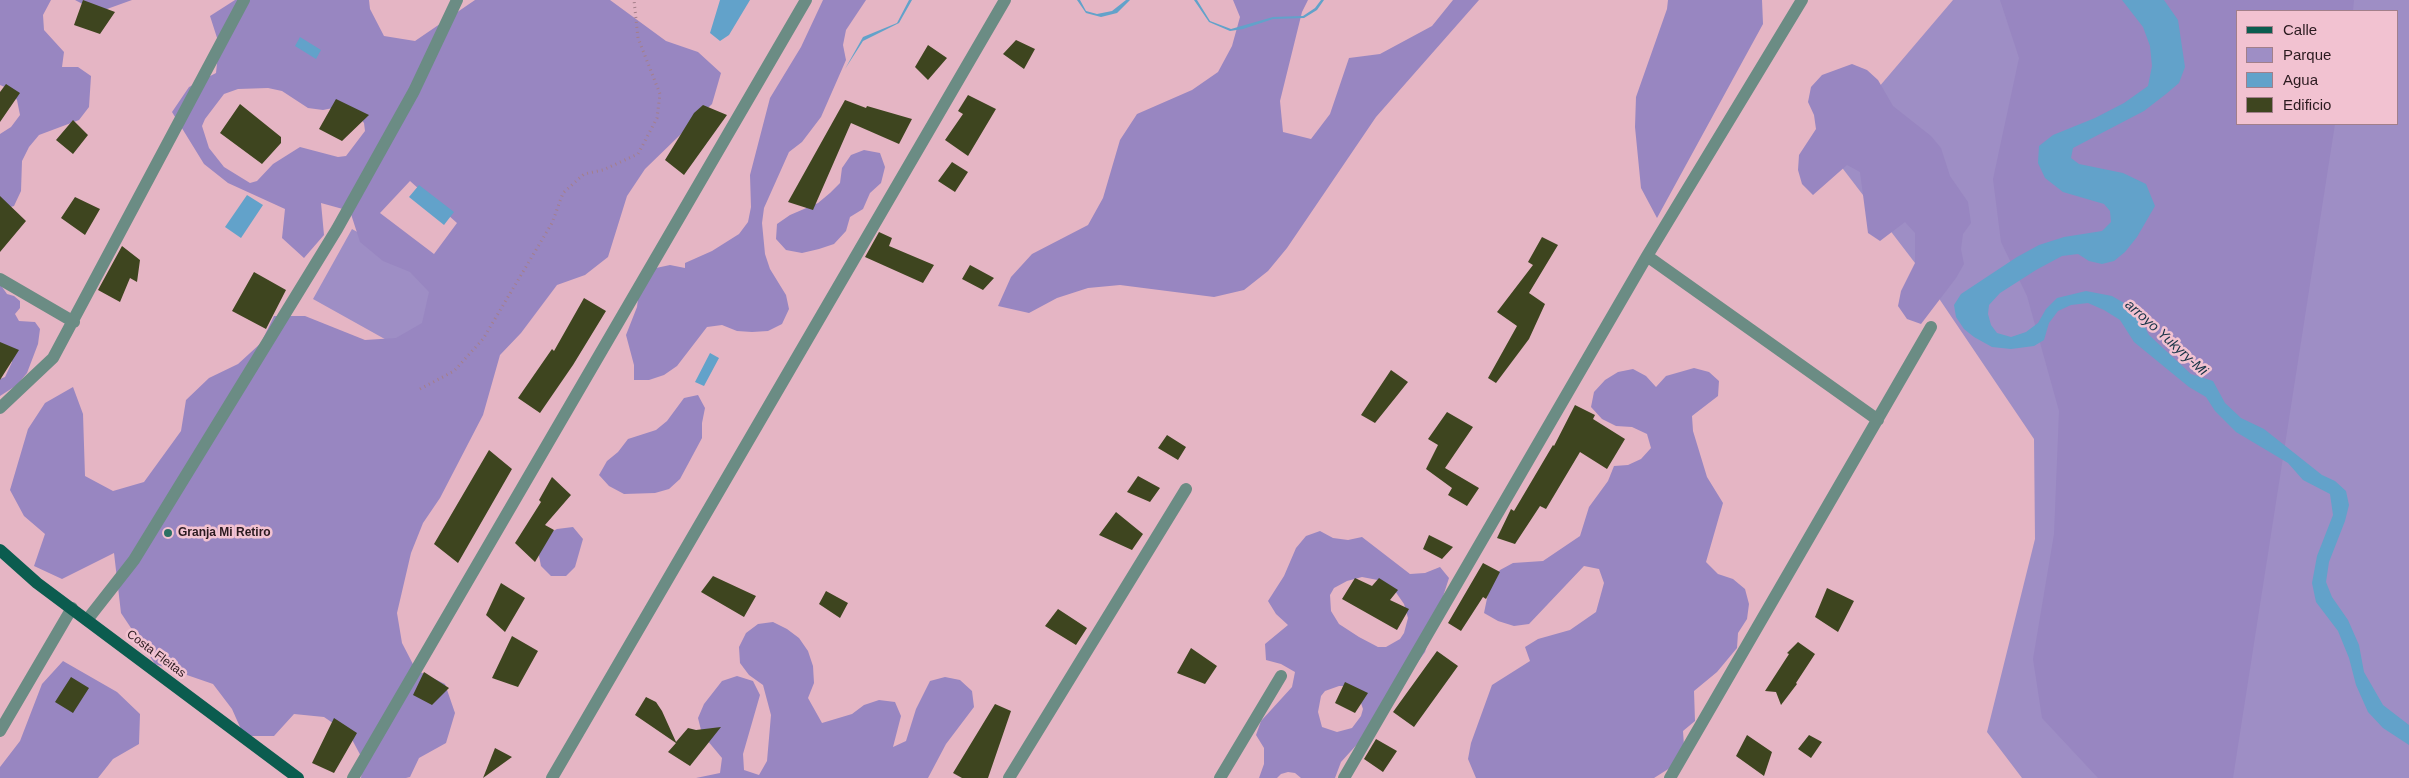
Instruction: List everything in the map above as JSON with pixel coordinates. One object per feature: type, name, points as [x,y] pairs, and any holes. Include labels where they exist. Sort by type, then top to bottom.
[{"type":"main road","name":"Costa Fleitas","points":[[0,550],[37,582],[298,778]]},
{"type":"street","points":[[0,408],[53,358],[74,322],[244,0]]},
{"type":"street","points":[[87,620],[134,560],[336,230],[414,91],[457,0]]},
{"type":"street","points":[[353,778],[806,0]]},
{"type":"street","points":[[552,778],[1005,0]]},
{"type":"street","points":[[1344,778],[1647,256],[1802,0]]},
{"type":"street","points":[[1647,256],[1878,420]]},
{"type":"street","points":[[0,279],[74,322]]},
{"type":"street","points":[[1670,778],[1931,327]]},
{"type":"street","points":[[1009,778],[1186,489]]},
{"type":"street","points":[[0,731],[72,608]]},
{"type":"street","points":[[1220,778],[1281,676]]},
{"type":"path","points":[[420,389],[454,371],[483,339],[552,223],[563,193],[584,174],[603,170],[638,154],[657,118],[660,94],[638,38],[634,0]]},
{"type":"green space","points":[[1953,0],[2409,0],[2409,778],[2022,778],[1987,732],[2035,539],[2034,439],[1915,263],[1827,148]]},
{"type":"green space","points":[[352,229],[457,288],[417,357],[313,299]]},
{"type":"shaded area","points":[[0,0],[51,0],[43,15],[44,30],[64,52],[62,67],[78,67],[91,76],[89,107],[79,120],[39,135],[29,147],[22,161],[21,191],[14,206],[0,210],[0,134],[11,127],[20,115],[17,100],[7,88],[0,85]]},
{"type":"shaded area","points":[[75,0],[132,0],[107,9],[92,9]]},
{"type":"shaded area","points":[[235,0],[369,0],[370,9],[384,36],[415,41],[475,0],[610,0],[666,41],[698,52],[721,73],[712,104],[645,169],[627,196],[608,257],[585,275],[557,285],[521,333],[500,355],[483,415],[440,498],[423,523],[411,553],[397,613],[402,643],[416,670],[445,684],[455,713],[446,743],[419,758],[410,777],[361,778],[363,760],[349,734],[324,717],[294,714],[274,736],[244,736],[232,709],[213,684],[155,664],[121,613],[114,553],[62,579],[34,566],[45,534],[24,516],[10,490],[28,429],[45,403],[73,387],[83,414],[85,476],[113,491],[144,482],[181,431],[186,400],[209,378],[238,364],[261,343],[274,316],[305,316],[365,340],[396,338],[422,323],[429,292],[410,272],[383,261],[360,242],[350,211],[321,203],[324,235],[304,258],[282,238],[285,209],[228,183],[204,164],[172,112],[189,87],[216,73],[219,44],[210,16]],"holes":[[[268,88],[282,91],[308,108],[323,110],[338,107],[359,117],[364,123],[365,131],[346,156],[338,157],[300,147],[273,164],[257,181],[250,183],[224,167],[209,148],[202,126],[224,94],[238,89]],[[410,181],[457,223],[434,254],[380,213]]]},
{"type":"shaded area","points":[[823,0],[866,0],[846,30],[843,45],[846,60],[821,117],[802,142],[789,152],[764,208],[762,223],[765,254],[770,269],[786,295],[789,309],[782,324],[768,331],[752,332],[737,331],[722,325],[707,327],[677,366],[664,375],[649,380],[634,380],[634,365],[626,335],[637,307],[639,291],[656,268],[670,265],[685,268],[685,263],[712,251],[739,234],[748,222],[751,207],[750,175],[770,98],[801,47]]},
{"type":"shaded area","points":[[1233,0],[1308,0],[1302,12],[1280,101],[1283,132],[1311,139],[1330,114],[1349,58],[1380,54],[1432,26],[1453,0],[1479,0],[1376,117],[1287,248],[1268,271],[1244,290],[1214,297],[1120,285],[1088,288],[1057,298],[1029,313],[998,306],[1011,277],[1032,254],[1088,225],[1103,198],[1120,140],[1137,114],[1192,90],[1218,72],[1232,46],[1240,17]]},
{"type":"shaded area","points":[[1668,0],[1762,0],[1763,24],[1657,218],[1641,188],[1635,127],[1636,97],[1667,9]]},
{"type":"shaded area","points":[[2000,0],[2354,0],[2353,10],[2236,10],[2236,125],[2335,125],[2233,778],[2098,778],[2042,718],[2033,659],[2054,534],[2059,411],[2027,296],[2001,242],[1993,179],[2019,58]]},
{"type":"shaded area","points":[[1852,64],[1867,70],[1878,80],[1893,106],[1931,136],[1941,148],[1950,176],[1968,202],[1971,223],[1963,234],[1961,249],[1964,264],[1956,278],[1921,324],[1907,319],[1898,306],[1901,291],[1915,263],[1915,233],[1905,222],[1880,241],[1868,233],[1860,172],[1847,165],[1813,195],[1802,184],[1798,170],[1799,155],[1816,129],[1814,115],[1808,102],[1811,87],[1822,75]]},
{"type":"shaded area","points":[[864,150],[880,153],[885,167],[881,183],[870,193],[863,209],[850,217],[846,231],[834,244],[819,249],[802,253],[786,250],[776,239],[777,224],[790,215],[818,203],[830,193],[840,183],[842,168],[851,155]]},
{"type":"shaded area","points":[[0,284],[7,294],[14,296],[20,301],[20,308],[15,314],[19,321],[35,322],[40,329],[38,344],[27,373],[17,385],[0,396],[0,379],[5,377],[12,362],[12,354],[0,350]]},
{"type":"shaded area","points":[[1694,368],[1709,372],[1719,381],[1718,396],[1692,416],[1693,431],[1707,477],[1723,503],[1706,562],[1718,574],[1733,579],[1745,589],[1749,604],[1747,619],[1738,633],[1737,648],[1717,672],[1694,691],[1695,721],[1683,731],[1684,746],[1681,761],[1654,778],[1476,778],[1468,759],[1471,743],[1492,685],[1530,661],[1525,647],[1538,639],[1570,630],[1596,612],[1604,583],[1599,569],[1584,566],[1529,624],[1514,626],[1498,621],[1484,613],[1490,584],[1500,570],[1513,563],[1543,561],[1580,536],[1589,507],[1608,481],[1614,466],[1628,465],[1641,459],[1651,448],[1647,434],[1632,427],[1616,426],[1602,419],[1591,407],[1594,392],[1605,380],[1618,372],[1633,369],[1646,376],[1656,387],[1666,376]]},
{"type":"shaded area","points":[[698,395],[705,408],[702,438],[680,479],[669,489],[655,493],[624,494],[609,486],[599,475],[607,461],[618,452],[628,439],[656,430],[667,421],[684,398]]},
{"type":"shaded area","points":[[573,527],[583,539],[575,567],[566,576],[551,576],[541,566],[538,551],[543,536],[557,529]]},
{"type":"shaded area","points":[[1320,531],[1333,538],[1348,540],[1362,537],[1410,574],[1425,573],[1440,567],[1449,578],[1425,652],[1361,740],[1341,762],[1335,778],[1301,778],[1295,773],[1288,772],[1281,774],[1277,778],[1259,778],[1264,764],[1264,748],[1256,735],[1261,721],[1292,687],[1295,672],[1281,664],[1266,660],[1265,644],[1288,625],[1276,614],[1268,601],[1284,576],[1296,548],[1306,536]],"holes":[[[1362,577],[1383,581],[1395,591],[1404,604],[1408,618],[1404,633],[1400,639],[1386,647],[1378,647],[1339,624],[1331,611],[1330,595],[1334,588],[1347,581]],[[1339,686],[1346,686],[1358,694],[1363,709],[1361,716],[1352,728],[1337,732],[1322,727],[1318,712],[1321,696],[1325,691]]]},
{"type":"shaded area","points":[[773,622],[799,638],[808,651],[813,666],[814,683],[808,698],[822,723],[852,714],[864,705],[879,700],[895,702],[901,716],[893,747],[906,741],[916,709],[930,681],[945,677],[960,680],[972,691],[974,707],[946,744],[928,778],[696,778],[720,773],[722,758],[702,734],[698,718],[704,704],[722,681],[737,676],[753,681],[760,695],[743,754],[744,770],[759,775],[767,761],[771,715],[763,685],[749,675],[740,663],[739,647],[746,633],[758,624]]},
{"type":"shaded area","points":[[63,661],[117,692],[140,714],[139,744],[113,759],[98,778],[0,778],[0,767],[20,741],[42,684]]},
{"type":"water","points":[[720,0],[750,0],[729,35],[720,41],[710,33]]},
{"type":"water","points":[[909,0],[912,0],[899,23],[863,41],[845,69],[863,37],[897,23]]},
{"type":"water","points":[[1077,0],[1080,0],[1086,11],[1097,14],[1112,11],[1126,0],[1130,0],[1117,13],[1101,17],[1086,13]]},
{"type":"water","points":[[1194,0],[1197,0],[1210,21],[1231,29],[1273,17],[1303,16],[1315,8],[1321,0],[1324,0],[1317,10],[1304,18],[1273,19],[1243,29],[1230,31],[1209,22]]},
{"type":"water","points":[[2122,0],[2164,0],[2178,20],[2185,67],[2179,83],[2166,94],[2144,111],[2073,148],[2071,158],[2079,164],[2123,173],[2146,184],[2155,206],[2137,237],[2125,252],[2114,261],[2102,264],[2089,261],[2078,254],[2062,256],[2000,293],[1989,305],[1988,314],[1991,325],[1997,333],[2011,337],[2026,332],[2038,323],[2046,309],[2057,298],[2086,291],[2112,296],[2136,310],[2149,335],[2191,374],[2213,381],[2225,403],[2241,418],[2264,429],[2322,475],[2335,481],[2346,491],[2349,505],[2345,521],[2329,562],[2326,582],[2332,597],[2348,620],[2359,645],[2364,672],[2383,705],[2409,725],[2409,745],[2383,728],[2368,712],[2356,685],[2349,658],[2338,631],[2316,602],[2312,583],[2317,556],[2333,515],[2330,494],[2303,480],[2288,463],[2236,432],[2215,411],[2206,397],[2189,387],[2134,342],[2120,320],[2104,310],[2088,303],[2071,305],[2058,311],[2049,323],[2044,340],[2034,346],[2011,349],[1992,347],[1974,337],[1964,329],[1956,317],[1954,305],[1961,294],[2017,257],[2039,245],[2064,237],[2102,231],[2111,222],[2110,211],[2104,204],[2063,192],[2045,178],[2038,163],[2039,146],[2053,135],[2095,118],[2124,103],[2148,86],[2152,66],[2150,46],[2143,27]]},
{"type":"water","points":[[300,37],[321,50],[316,59],[295,46]]},
{"type":"water","points":[[419,185],[454,212],[444,225],[409,197]]},
{"type":"water","points":[[247,195],[263,205],[241,238],[225,227]]},
{"type":"water","points":[[710,353],[719,358],[704,386],[695,382]]},
{"type":"building","points":[[83,0],[115,12],[100,34],[74,25]]},
{"type":"building","points":[[1016,40],[1035,49],[1024,69],[1003,54]]},
{"type":"building","points":[[928,45],[947,58],[928,80],[915,67]]},
{"type":"building","points":[[6,84],[20,93],[0,122],[0,92]]},
{"type":"building","points":[[968,95],[996,109],[968,156],[945,140],[963,114],[958,111]]},
{"type":"building","points":[[336,99],[369,115],[342,141],[319,129]]},
{"type":"building","points":[[845,100],[866,108],[867,106],[912,119],[899,144],[851,123],[813,210],[788,202]]},
{"type":"building","points":[[240,104],[281,137],[281,143],[262,164],[220,133]]},
{"type":"building","points":[[703,105],[727,115],[684,175],[665,160],[694,113]]},
{"type":"building","points":[[73,120],[88,135],[73,154],[56,140]]},
{"type":"building","points":[[952,162],[968,172],[955,192],[938,181]]},
{"type":"building","points":[[0,196],[26,221],[0,252]]},
{"type":"building","points":[[75,197],[100,209],[85,235],[61,218]]},
{"type":"building","points":[[879,232],[892,238],[889,246],[934,265],[923,283],[865,257]]},
{"type":"building","points":[[1542,237],[1558,245],[1529,293],[1545,304],[1529,339],[1496,383],[1488,378],[1517,326],[1497,312],[1533,265],[1528,262]]},
{"type":"building","points":[[122,246],[140,260],[137,282],[130,278],[120,302],[98,290]]},
{"type":"building","points":[[970,265],[994,278],[983,290],[962,279]]},
{"type":"building","points":[[254,272],[286,290],[266,329],[232,311]]},
{"type":"building","points":[[584,298],[606,311],[573,365],[540,413],[518,398],[552,349],[554,351]]},
{"type":"building","points":[[0,342],[19,350],[0,380]]},
{"type":"building","points":[[1391,370],[1408,382],[1375,423],[1361,415]]},
{"type":"building","points":[[1575,405],[1595,415],[1593,419],[1625,439],[1607,469],[1580,452],[1546,509],[1540,506],[1515,544],[1497,538],[1511,509],[1514,511],[1554,446]]},
{"type":"building","points":[[1447,412],[1473,427],[1445,468],[1479,488],[1467,506],[1448,495],[1452,488],[1426,469],[1438,445],[1428,439]]},
{"type":"building","points":[[1167,435],[1186,447],[1178,460],[1158,448]]},
{"type":"building","points":[[489,450],[512,469],[458,563],[434,544]]},
{"type":"building","points":[[1138,476],[1160,488],[1150,502],[1127,492]]},
{"type":"building","points":[[552,477],[571,495],[545,525],[554,530],[535,562],[515,543],[541,502],[539,500]]},
{"type":"building","points":[[1116,512],[1143,534],[1132,550],[1099,535]]},
{"type":"building","points":[[1429,535],[1453,547],[1442,559],[1423,549]]},
{"type":"building","points":[[1483,563],[1500,572],[1486,599],[1483,597],[1461,631],[1448,623]]},
{"type":"building","points":[[713,576],[756,596],[744,617],[701,592]]},
{"type":"building","points":[[1355,578],[1372,586],[1379,578],[1398,590],[1390,600],[1409,609],[1397,630],[1342,599]]},
{"type":"building","points":[[501,583],[525,598],[505,632],[486,615]]},
{"type":"building","points":[[1827,588],[1854,601],[1838,632],[1815,617]]},
{"type":"building","points":[[826,591],[848,603],[840,618],[819,604]]},
{"type":"building","points":[[1058,609],[1087,628],[1076,645],[1045,626]]},
{"type":"building","points":[[512,636],[538,651],[518,687],[492,678]]},
{"type":"building","points":[[1798,642],[1815,654],[1797,684],[1781,705],[1776,692],[1765,691],[1789,654],[1787,653]]},
{"type":"building","points":[[1191,648],[1217,666],[1205,684],[1177,673]]},
{"type":"building","points":[[1437,651],[1458,666],[1414,727],[1393,712]]},
{"type":"building","points":[[424,672],[449,688],[432,705],[413,695]]},
{"type":"building","points":[[71,677],[89,688],[73,713],[55,702]]},
{"type":"building","points":[[1345,682],[1368,693],[1355,713],[1335,703]]},
{"type":"building","points":[[646,697],[656,702],[662,711],[676,742],[688,728],[696,730],[721,727],[690,766],[668,752],[676,743],[635,715]]},
{"type":"building","points":[[995,704],[1011,711],[988,778],[962,778],[953,773]]},
{"type":"building","points":[[334,718],[357,733],[334,773],[312,763]]},
{"type":"building","points":[[1747,735],[1772,752],[1764,776],[1736,756]]},
{"type":"building","points":[[1809,735],[1822,742],[1811,758],[1798,749]]},
{"type":"building","points":[[1376,739],[1397,751],[1383,772],[1364,759]]},
{"type":"building","points":[[495,748],[512,757],[483,778]]},
{"type":"place","name":"Granja Mi Retiro","points":[[168,533]]},
{"type":"water label","name":"arroyo Yukyry-Mi","points":[[2166,338]]}]
